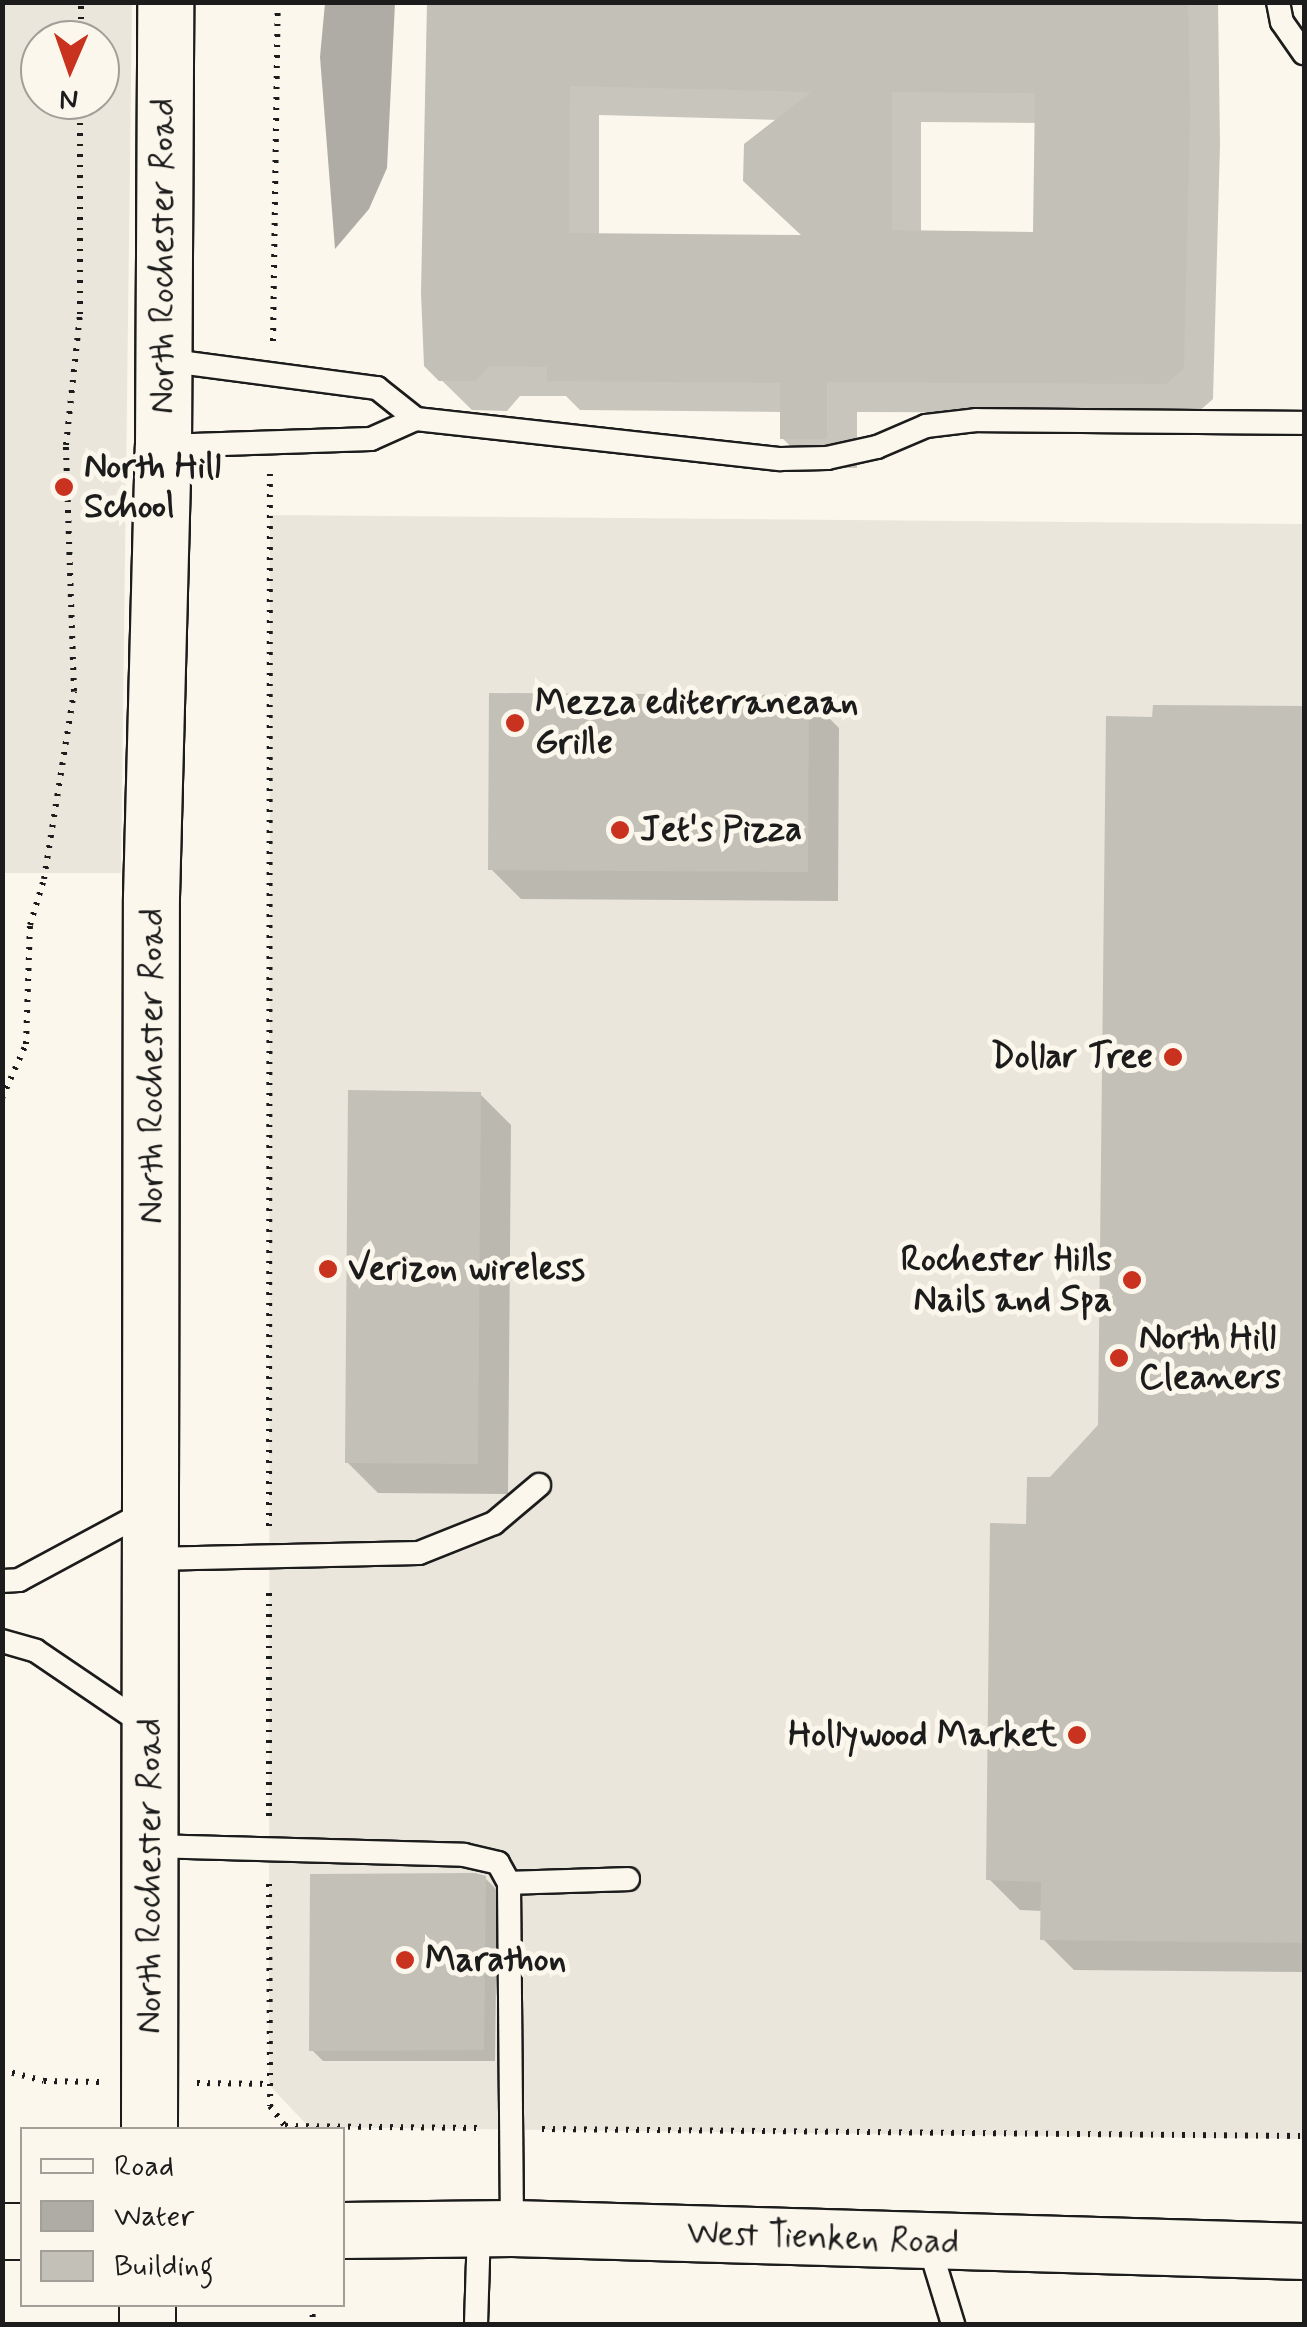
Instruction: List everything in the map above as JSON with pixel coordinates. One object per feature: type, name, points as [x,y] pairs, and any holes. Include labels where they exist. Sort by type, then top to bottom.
[{"type":"main road","name":"North Rochester Road","points":[[150,2127],[152,897],[162,446],[165,2]]},
{"type":"main road","name":"West Tienken Road","points":[[345,2230],[496,2229],[1304,2251]]},
{"type":"lane","points":[[1278,2],[1282,22],[1304,53]]},
{"type":"lane","points":[[161,360],[377,388],[416,419]]},
{"type":"lane","points":[[162,446],[371,439],[416,419],[781,460],[828,458],[877,447],[926,426],[976,420],[1304,424]]},
{"type":"lane","points":[[2,1582],[19,1580],[152,1534],[269,1556],[420,1553],[494,1523],[539,1485]]},
{"type":"lane","points":[[2,1641],[36,1651],[151,1728]]},
{"type":"lane","points":[[150,1846],[464,1854],[498,1864],[509,1883],[511,2128],[476,2324]]},
{"type":"lane","points":[[509,1883],[628,1879]]},
{"type":"lane","points":[[928,2241],[953,2324]]},
{"type":"path","points":[[272,374],[278,2]]},
{"type":"path","points":[[2,1098],[26,1044],[30,925],[44,879],[74,691],[66,444],[80,314],[80,120]]},
{"type":"path","points":[[270,442],[270,2106],[285,2126],[297,2127]]},
{"type":"path","points":[[2,2070],[44,2081]]},
{"type":"path","points":[[345,2128],[1304,2136]]},
{"type":"shaded area","name":"North Hill School","points":[[2,3],[132,3],[121,873],[3,873]]},
{"type":"shaded area","points":[[270,515],[1304,524],[1304,2139],[309,2127],[269,2085]]},
{"type":"water","points":[[325,3],[395,3],[387,168],[369,209],[335,249],[320,57]]},
{"type":"building","points":[[427,2],[1188,2],[1190,113],[1184,368],[1166,384],[827,382],[827,439],[780,439],[780,383],[547,381],[547,367],[489,366],[476,381],[439,381],[424,366],[421,293]],"holes":[[[570,86],[811,92],[744,144],[743,181],[801,235],[569,233]],[[892,92],[1035,93],[1033,232],[892,230]]]},
{"type":"building","points":[[489,693],[809,695],[808,872],[488,870]]},
{"type":"building","points":[[1153,705],[1304,706],[1304,1943],[1040,1940],[1041,1882],[986,1880],[990,1523],[1026,1524],[1027,1477],[1050,1477],[1098,1425],[1106,716],[1152,717]]},
{"type":"building","points":[[348,1090],[481,1092],[478,1464],[345,1463]]},
{"type":"building","points":[[310,1874],[486,1876],[484,2050],[309,2051]]},
{"type":"place","name":"North Hill School","points":[[64,487]]},
{"type":"place","name":"Mezza editerraneaan Grille","points":[[515,723]]},
{"type":"place","name":"Jet's Pizza","points":[[620,830]]},
{"type":"place","name":"Dollar Tree","points":[[1173,1057]]},
{"type":"place","name":"Verizon wireless","points":[[328,1269]]},
{"type":"place","name":"Rochester Hills Nails and Spa","points":[[1132,1280]]},
{"type":"place","name":"North Hill Cleaners","points":[[1119,1358]]},
{"type":"place","name":"Hollywood Market","points":[[1077,1735]]},
{"type":"place","name":"Marathon","points":[[405,1960]]}]
